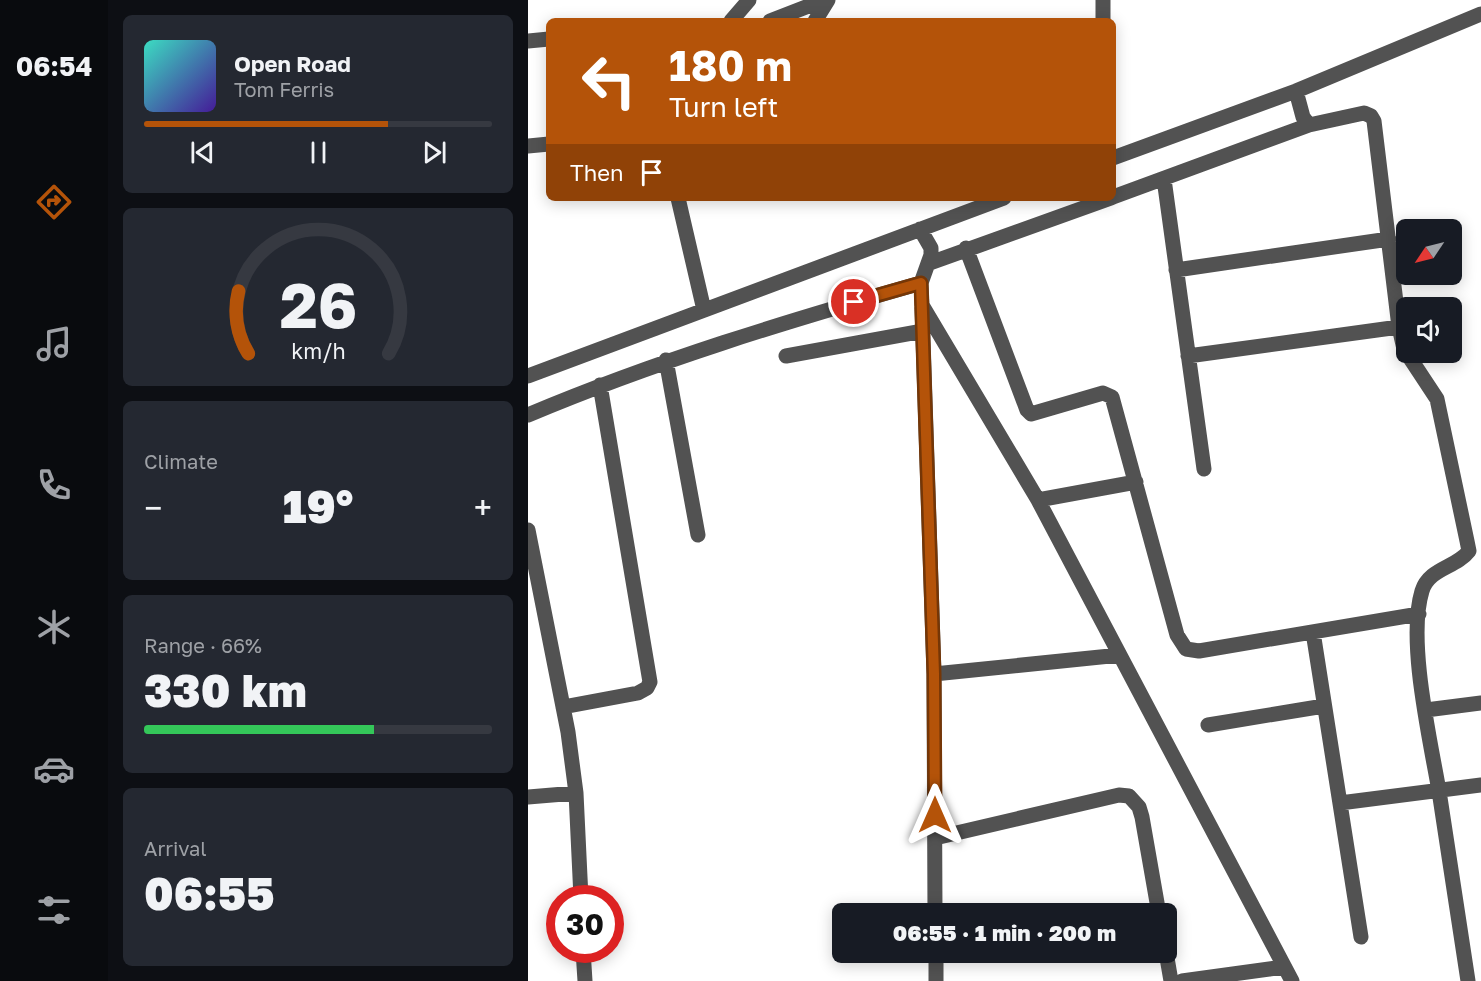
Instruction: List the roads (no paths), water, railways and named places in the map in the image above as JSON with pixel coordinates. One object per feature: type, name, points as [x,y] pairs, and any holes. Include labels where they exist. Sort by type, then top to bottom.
[{"type":"street","points":[[734,18],[749,0]]},
{"type":"street","points":[[778,18],[826,0]]},
{"type":"street","points":[[817,18],[826,0]]},
{"type":"street","points":[[1102,0],[1103,18]]},
{"type":"street","points":[[1116,157],[1296,93],[1481,14]]},
{"type":"street","points":[[528,40],[546,39]]},
{"type":"street","points":[[1296,93],[1306,121]]},
{"type":"street","points":[[1116,197],[1306,121],[1364,113],[1371,116],[1377,129],[1396,301]]},
{"type":"street","points":[[528,146],[546,144]]},
{"type":"street","points":[[1164,179],[1204,469]]},
{"type":"street","points":[[679,201],[704,310]]},
{"type":"street","points":[[528,376],[704,310],[926,244],[999,201]]},
{"type":"street","points":[[926,244],[966,248],[1103,201]]},
{"type":"street","points":[[1176,270],[1389,239]]},
{"type":"street","points":[[926,244],[921,283],[934,674],[935,903]]},
{"type":"street","points":[[966,248],[1027,410],[1031,414],[1108,393],[1114,401],[1177,634],[1186,649],[1199,651],[1419,614]]},
{"type":"street","points":[[528,415],[666,360],[744,334],[921,283]]},
{"type":"street","points":[[922,305],[1038,500],[1292,981]]},
{"type":"street","points":[[1188,356],[1396,327]]},
{"type":"street","points":[[786,356],[923,331]]},
{"type":"street","points":[[666,360],[698,535]]},
{"type":"street","points":[[1413,363],[1437,399],[1469,551],[1463,558],[1437,571],[1422,590],[1417,633],[1426,710],[1468,981]]},
{"type":"street","points":[[563,707],[638,693],[647,688],[650,682],[600,385]]},
{"type":"street","points":[[1038,500],[1136,482]]},
{"type":"street","points":[[528,530],[563,707],[576,793],[580,885]]},
{"type":"street","points":[[1313,632],[1361,937]]},
{"type":"street","points":[[934,674],[1120,655]]},
{"type":"street","points":[[1426,710],[1481,703]]},
{"type":"street","points":[[1208,725],[1324,706]]},
{"type":"street","points":[[1340,803],[1481,785]]},
{"type":"street","points":[[528,797],[576,793]]},
{"type":"street","points":[[935,838],[1119,795],[1129,796],[1139,807],[1142,817],[1157,903]]},
{"type":"street","points":[[584,963],[585,981]]},
{"type":"street","points":[[936,963],[936,981]]},
{"type":"street","points":[[1168,963],[1171,981]]},
{"type":"street","points":[[1182,981],[1284,967]]}]
